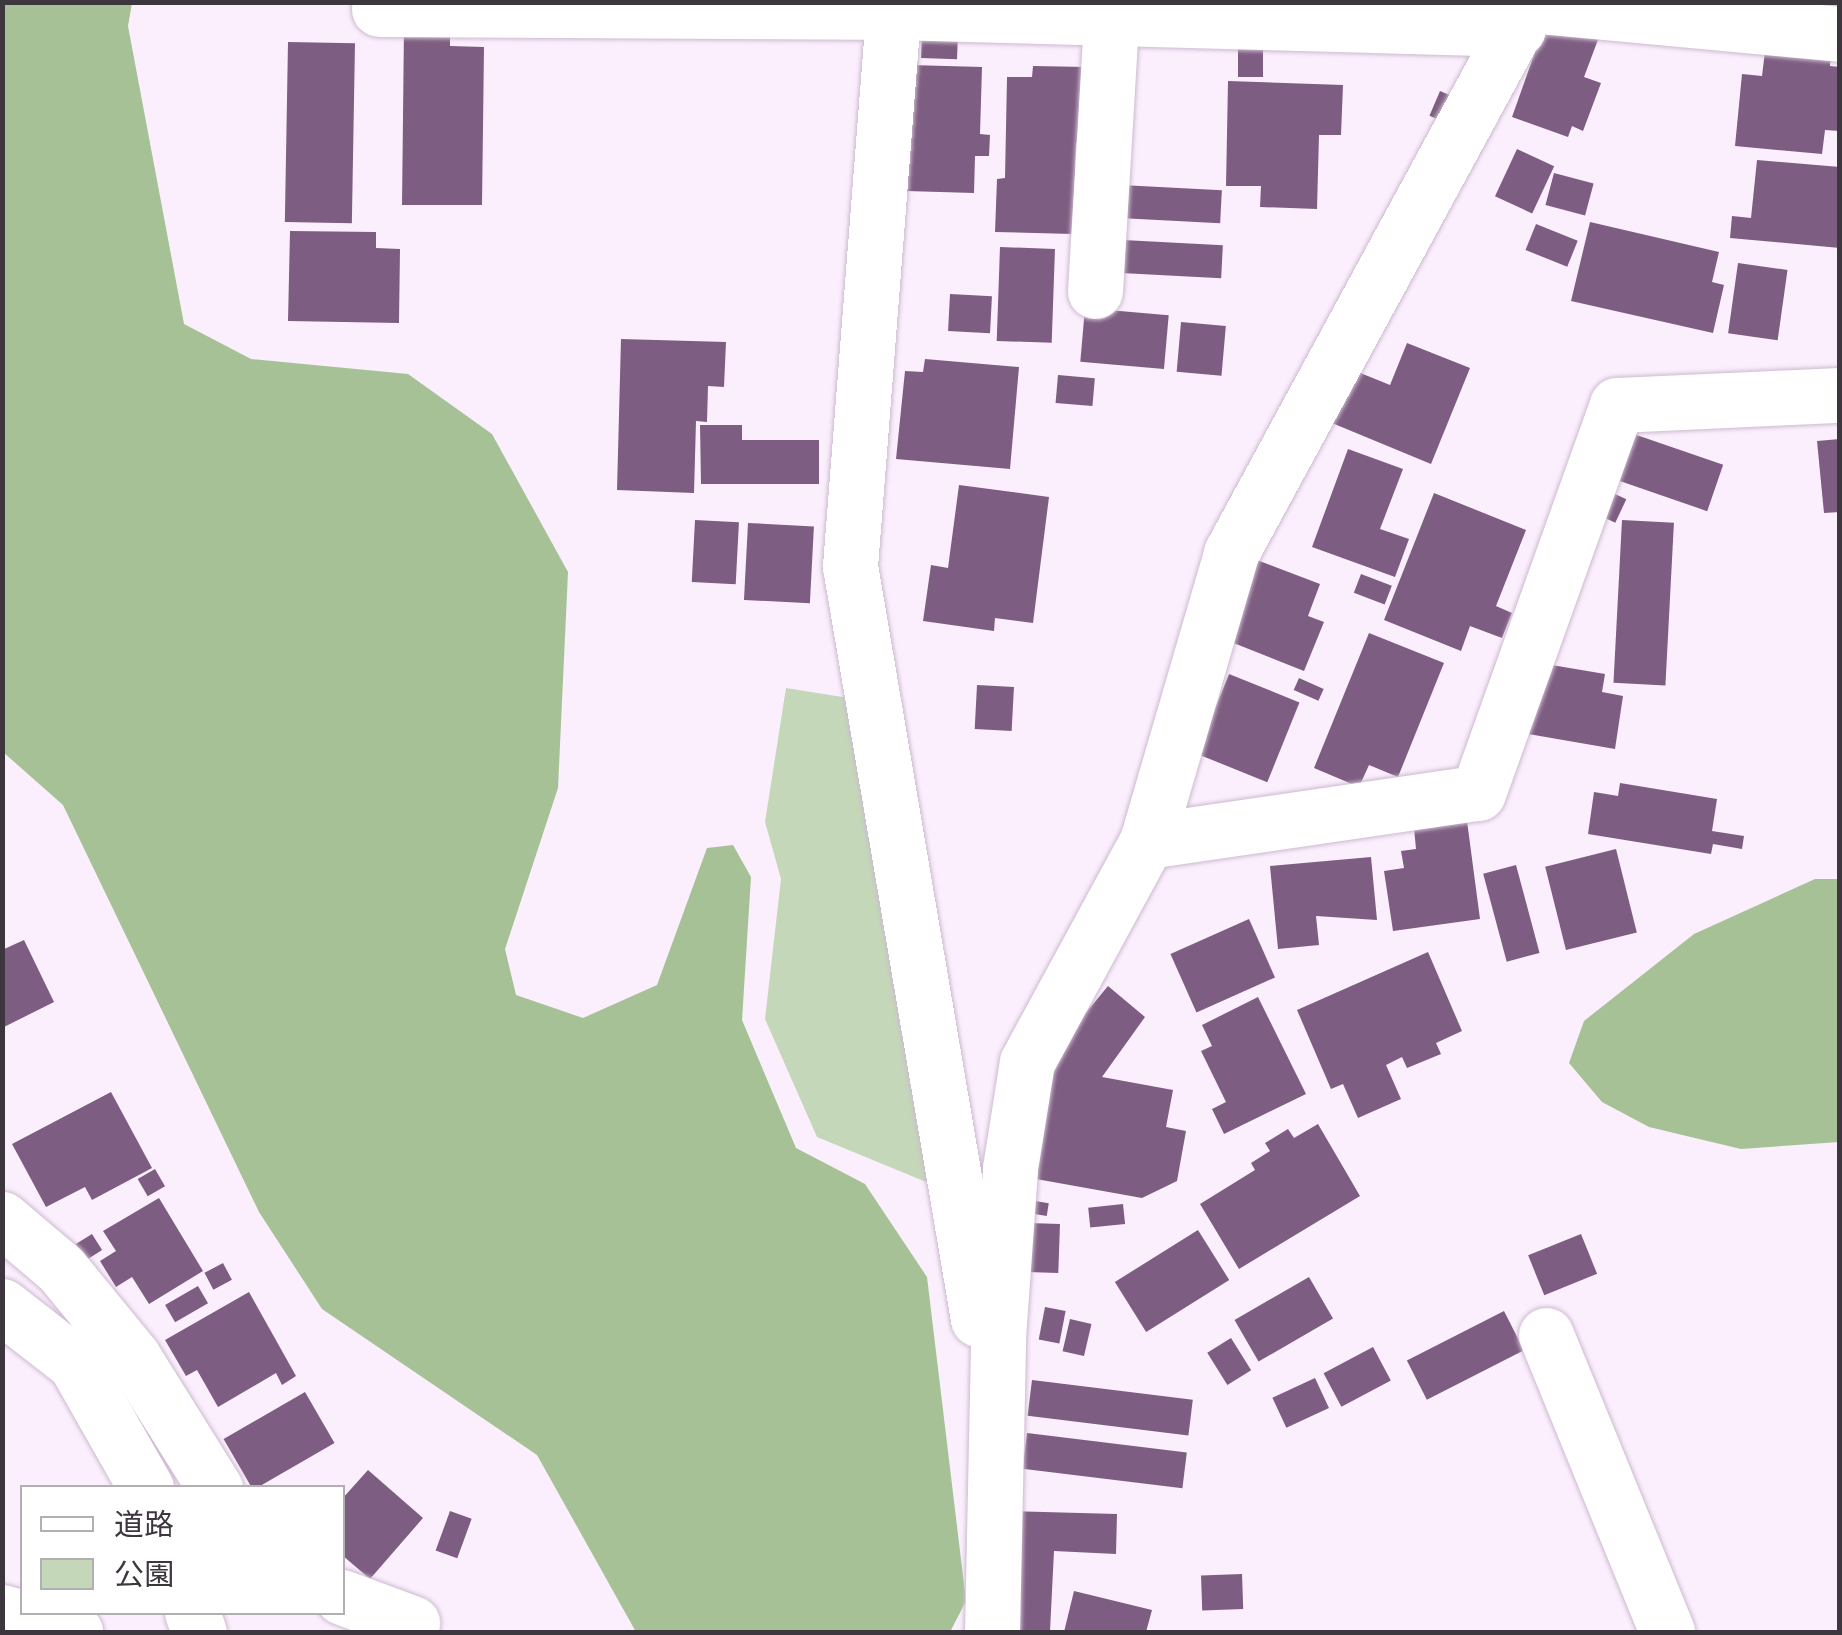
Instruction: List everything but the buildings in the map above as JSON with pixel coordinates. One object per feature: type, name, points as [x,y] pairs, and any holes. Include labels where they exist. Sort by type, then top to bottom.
[{"type":"street","points":[[894,7],[850,566],[996,1420]]},
{"type":"street","points":[[379,9],[894,7],[1111,18],[1525,12],[1840,34]]},
{"type":"street","points":[[992,1632],[996,1420],[1010,1168],[1027,1062],[1147,841],[1230,552],[1525,12]]},
{"type":"street","points":[[1095,292],[1111,18]]},
{"type":"street","points":[[1147,841],[1478,793],[1617,405],[1840,395]]},
{"type":"street","points":[[2,1219],[61,1268],[134,1357],[213,1485]]},
{"type":"street","points":[[2,1306],[75,1363],[144,1485]]},
{"type":"street","points":[[1546,1335],[1667,1632]]},
{"type":"street","points":[[345,1599],[412,1624]]},
{"type":"street","points":[[2,1612],[75,1632]]},
{"type":"green space","points":[[3,3],[132,3],[128,26],[184,324],[251,359],[408,374],[492,434],[568,572],[558,788],[505,949],[516,995],[583,1018],[657,985],[707,848],[733,845],[751,877],[742,1020],[796,1148],[865,1184],[927,1277],[966,1601],[950,1632],[636,1632],[537,1455],[322,1309],[259,1212],[63,805],[3,752]]},
{"type":"green space","points":[[786,688],[855,699],[931,1184],[817,1137],[765,1019],[781,879],[765,822]]},
{"type":"green space","points":[[1815,879],[1839,879],[1839,1142],[1741,1149],[1649,1127],[1602,1102],[1569,1063],[1584,1021],[1694,934]]}]
